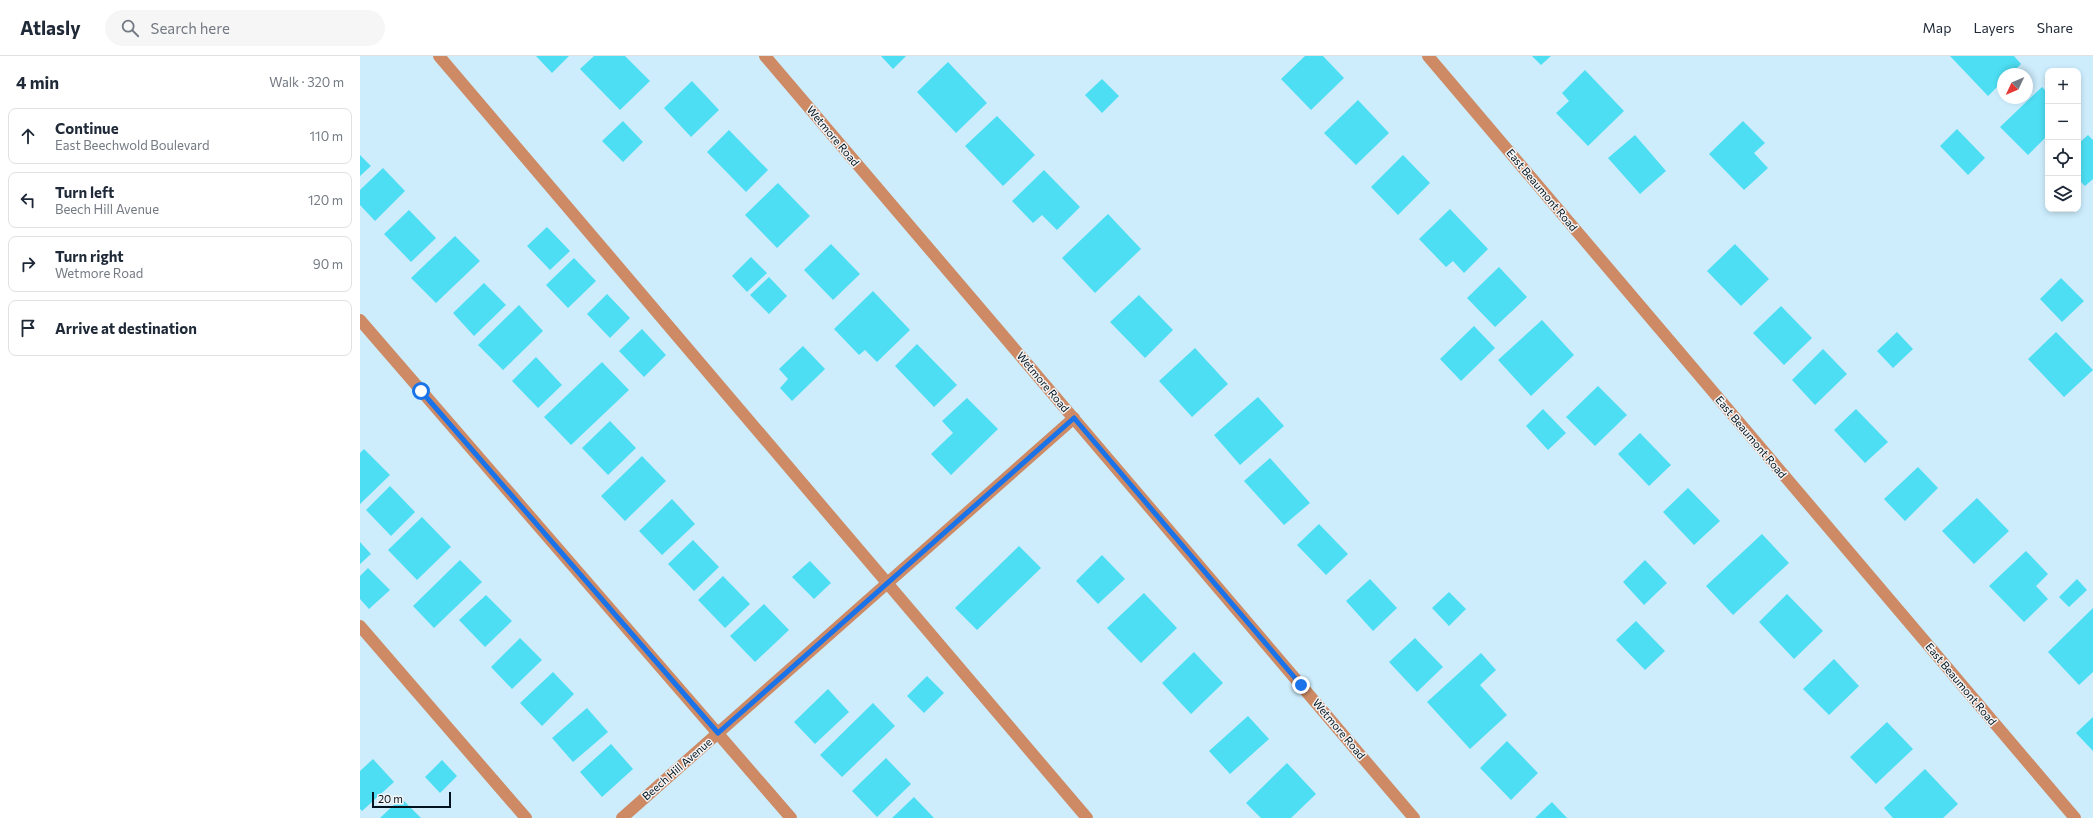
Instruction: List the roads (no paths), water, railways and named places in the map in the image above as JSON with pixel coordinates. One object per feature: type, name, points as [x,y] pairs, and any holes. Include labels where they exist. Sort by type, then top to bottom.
[{"type":"street","points":[[439,56],[1087,818]]},
{"type":"street","name":"Wetmore Road","points":[[765,56],[1414,818]]},
{"type":"street","name":"East Beaumont Road","points":[[1428,56],[2075,818]]},
{"type":"street","points":[[360,320],[791,818]]},
{"type":"street","name":"Beech Hill Avenue","points":[[622,818],[1074,418]]},
{"type":"street","points":[[360,626],[526,818]]}]
